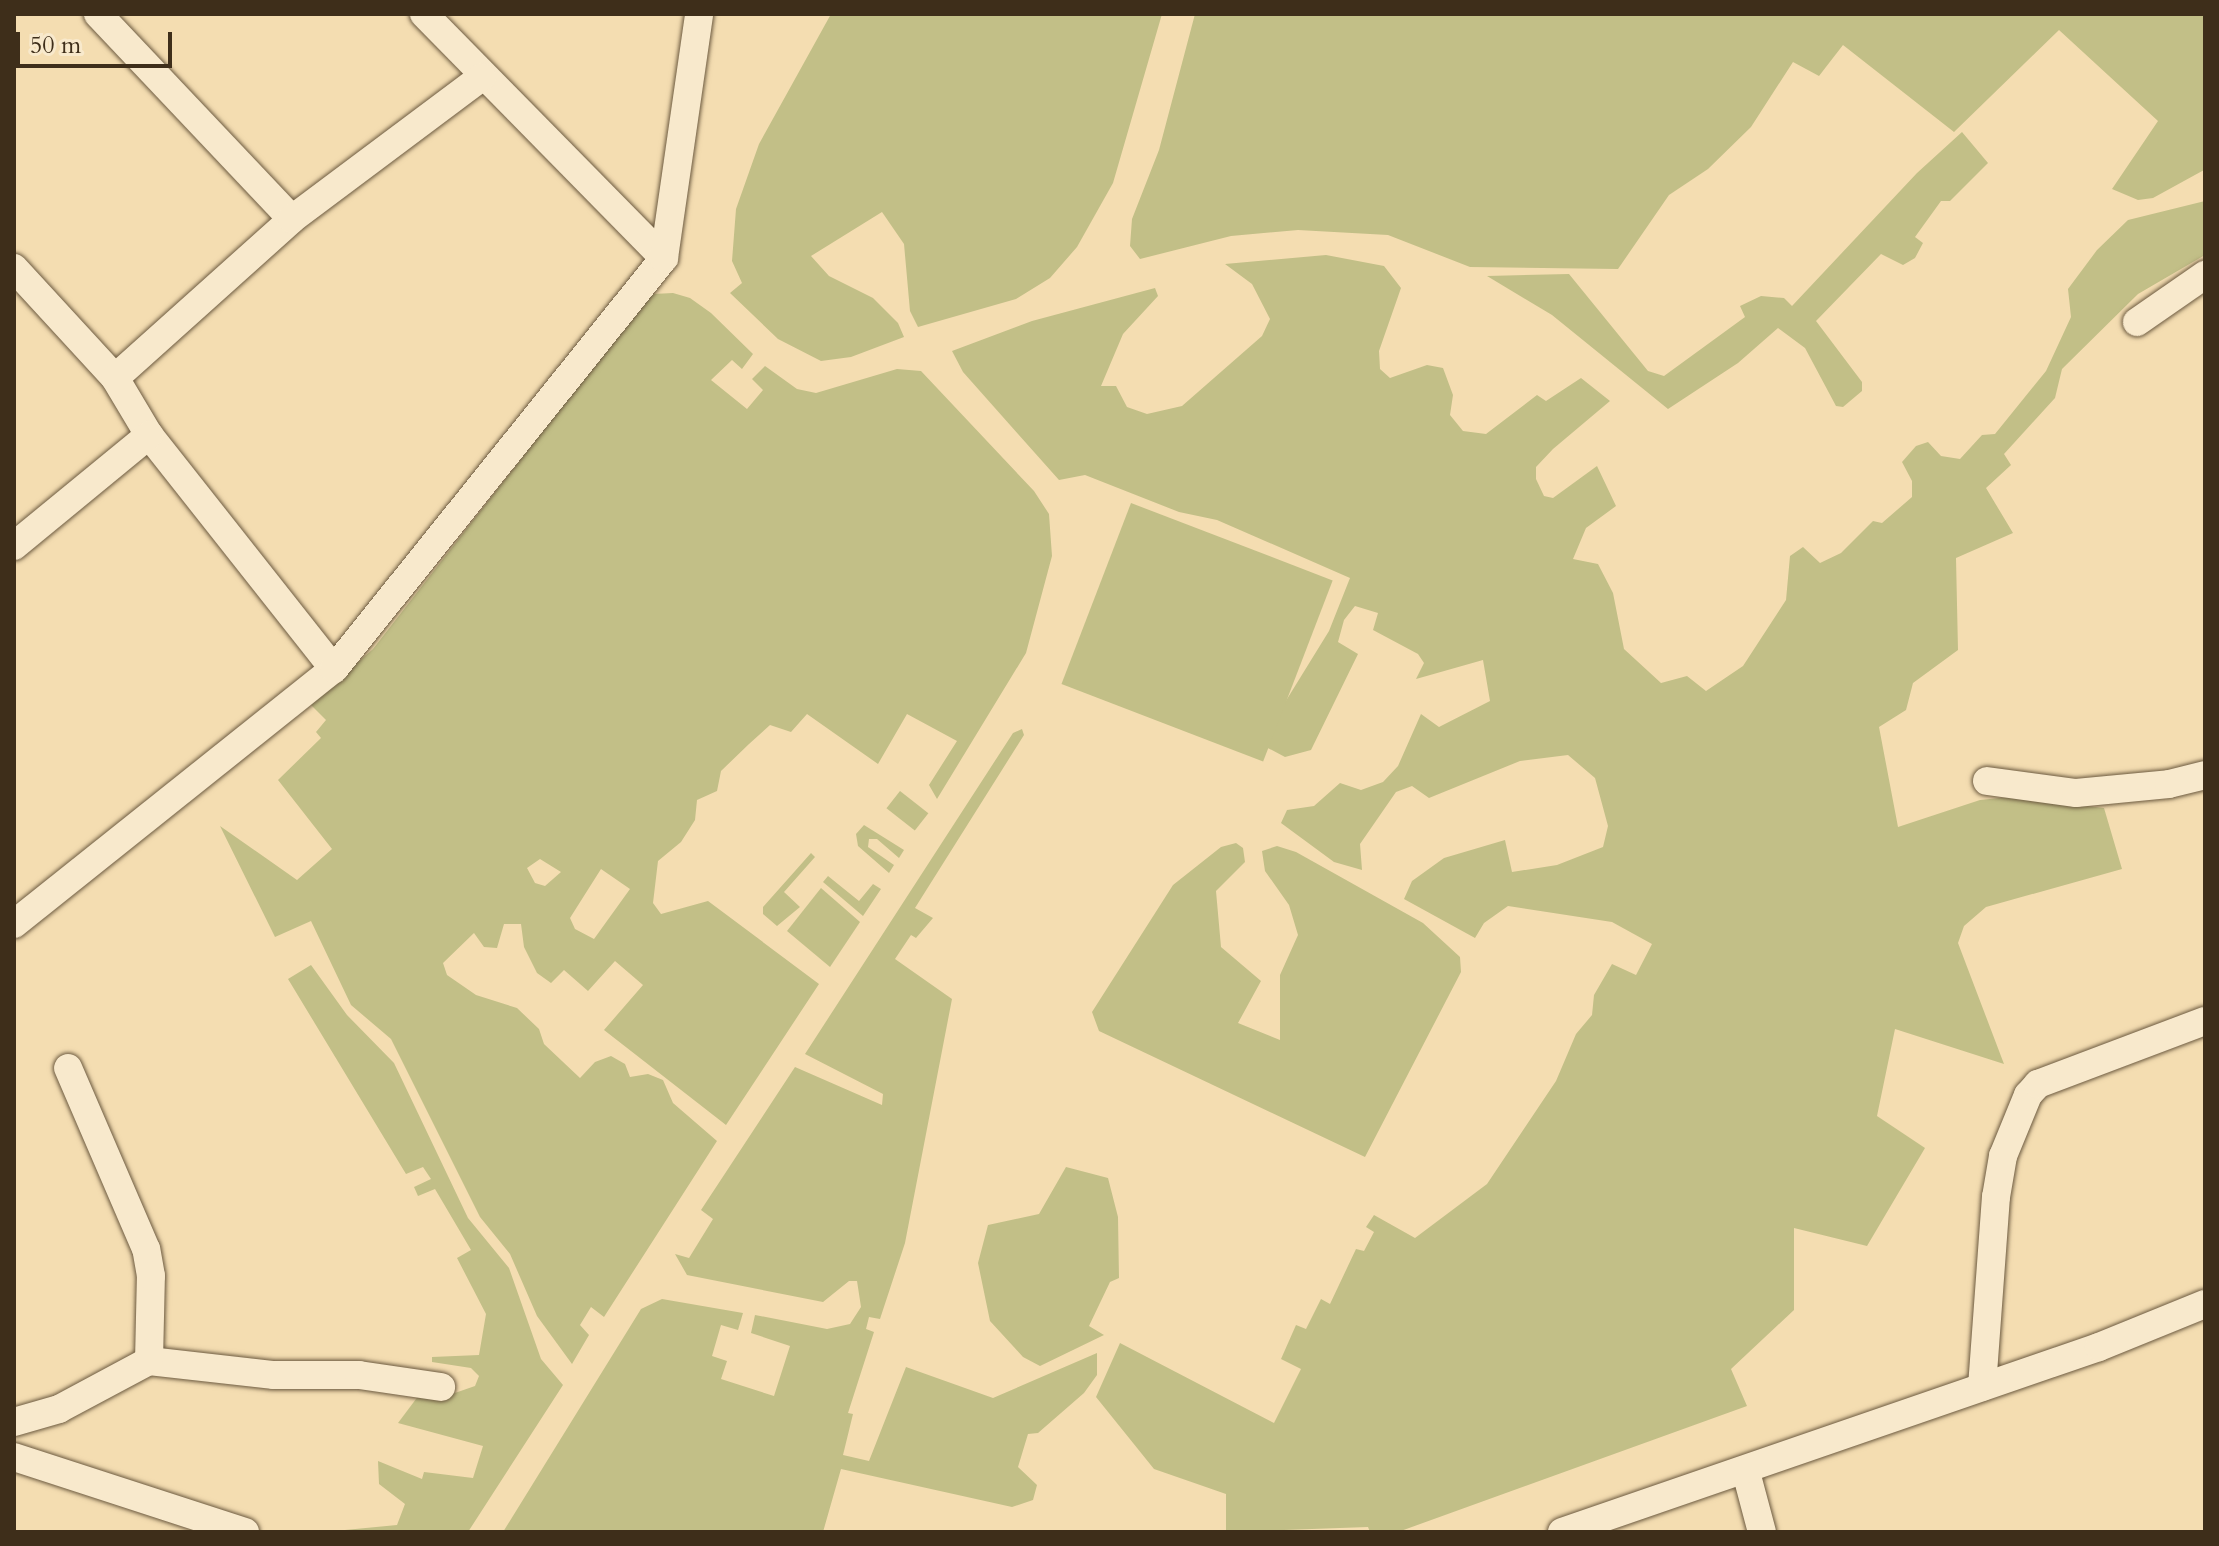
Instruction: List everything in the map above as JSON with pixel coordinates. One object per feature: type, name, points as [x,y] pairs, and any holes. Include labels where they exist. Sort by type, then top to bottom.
[{"type":"street","points":[[98,14],[292,219]]},
{"type":"street","points":[[424,14],[482,77],[664,258]]},
{"type":"street","points":[[14,924],[334,669],[664,258],[699,14]]},
{"type":"street","points":[[115,378],[292,219],[482,77]]},
{"type":"street","points":[[14,268],[115,378],[149,435],[334,669]]},
{"type":"street","points":[[2137,322],[2205,275]]},
{"type":"street","points":[[14,546],[149,435]]},
{"type":"street","points":[[1987,781],[2076,793],[2169,784],[2205,775]]},
{"type":"street","points":[[1982,1387],[1996,1197],[2003,1156],[2028,1095],[2038,1084],[2205,1021]]},
{"type":"street","points":[[68,1068],[146,1249],[151,1276],[149,1361]]},
{"type":"street","points":[[1562,1532],[1746,1472],[2205,1304]]},
{"type":"street","points":[[14,1422],[59,1409],[149,1361],[274,1375],[359,1375],[441,1387]]},
{"type":"street","points":[[14,1457],[245,1532]]},
{"type":"street","points":[[1746,1472],[1762,1532]]},
{"type":"shaded area","points":[[831,14],[1162,14],[1113,183],[1077,247],[1050,278],[1016,299],[918,327],[910,311],[904,244],[882,212],[811,256],[829,276],[873,298],[898,323],[904,337],[851,357],[821,361],[778,339],[730,293],[742,283],[732,261],[736,209],[759,144]]},
{"type":"shaded area","points":[[1195,14],[2205,14],[2204,170],[2153,198],[2138,200],[2112,189],[2158,121],[2059,30],[1954,132],[1843,45],[1819,76],[1793,62],[1751,127],[1708,169],[1669,195],[1618,269],[1470,267],[1388,235],[1298,230],[1231,236],[1140,259],[1130,246],[1132,219],[1159,150]]},
{"type":"shaded area","points":[[1962,132],[1988,163],[1950,201],[1941,201],[1915,237],[1923,243],[1915,258],[1903,265],[1881,254],[1816,321],[1862,382],[1862,391],[1843,407],[1836,406],[1805,348],[1778,328],[1738,363],[1668,409],[1552,315],[1487,276],[1569,274],[1648,371],[1664,376],[1745,317],[1740,306],[1761,296],[1784,298],[1792,306],[1917,173]]},
{"type":"shaded area","points":[[2205,201],[2205,255],[2138,294],[2062,369],[2055,398],[2004,454],[2011,465],[1986,488],[2013,533],[1956,558],[1958,650],[1913,683],[1906,710],[1879,727],[1898,827],[1980,800],[2009,797],[2104,808],[2122,869],[1986,907],[1964,926],[1958,943],[2004,1064],[1895,1029],[1877,1116],[1925,1148],[1867,1246],[1794,1228],[1794,1310],[1731,1369],[1747,1406],[1398,1532],[1370,1532],[1368,1527],[1226,1532],[1226,1494],[1154,1469],[1096,1397],[1120,1343],[1274,1423],[1301,1369],[1281,1359],[1296,1325],[1306,1329],[1321,1299],[1330,1304],[1356,1249],[1364,1251],[1374,1232],[1366,1227],[1374,1215],[1415,1238],[1487,1184],[1556,1081],[1576,1034],[1592,1015],[1594,995],[1612,964],[1636,975],[1652,944],[1612,922],[1508,906],[1484,923],[1475,938],[1404,899],[1412,881],[1444,858],[1505,840],[1512,872],[1557,865],[1603,847],[1608,826],[1595,778],[1568,755],[1520,761],[1429,798],[1412,786],[1396,792],[1360,844],[1362,870],[1334,862],[1281,823],[1287,810],[1314,806],[1340,783],[1361,790],[1383,782],[1398,766],[1421,714],[1439,727],[1490,701],[1483,660],[1416,679],[1424,663],[1418,654],[1373,630],[1378,613],[1355,606],[1344,620],[1338,642],[1358,654],[1311,750],[1285,757],[1266,747],[1271,725],[1329,631],[1350,578],[1217,520],[1179,512],[1085,475],[1059,480],[963,372],[952,351],[1032,321],[1155,288],[1158,296],[1123,334],[1101,386],[1116,386],[1127,407],[1147,414],[1182,406],[1262,336],[1270,319],[1252,284],[1225,264],[1326,255],[1384,266],[1401,288],[1379,351],[1380,369],[1390,378],[1427,365],[1443,368],[1453,395],[1450,415],[1463,431],[1486,434],[1537,395],[1546,401],[1581,378],[1610,401],[1553,449],[1536,467],[1536,479],[1544,496],[1553,498],[1597,466],[1616,506],[1586,528],[1573,559],[1598,564],[1613,593],[1624,649],[1661,683],[1687,676],[1706,691],[1743,666],[1786,600],[1790,556],[1803,547],[1820,563],[1841,553],[1873,521],[1882,523],[1912,497],[1912,481],[1902,462],[1916,446],[1928,442],[1941,456],[1960,459],[1982,435],[1995,434],[2046,371],[2071,317],[2068,289],[2097,250],[2128,220]]},
{"type":"shaded area","points":[[673,293],[690,298],[711,313],[753,354],[742,369],[732,360],[711,380],[747,409],[763,390],[752,379],[765,366],[797,389],[816,393],[897,369],[921,371],[1034,491],[1049,514],[1052,556],[1026,653],[937,799],[929,785],[957,741],[907,714],[878,764],[807,714],[791,732],[770,725],[721,771],[717,791],[697,800],[695,820],[681,842],[658,861],[653,903],[661,914],[708,901],[819,984],[726,1125],[604,1030],[643,985],[615,961],[588,991],[564,970],[551,983],[537,973],[524,947],[521,924],[504,924],[497,948],[484,947],[474,933],[443,963],[447,975],[476,995],[517,1008],[539,1029],[544,1044],[580,1078],[595,1062],[611,1056],[625,1064],[630,1077],[648,1074],[663,1080],[673,1103],[717,1141],[604,1317],[591,1307],[580,1325],[589,1335],[572,1364],[537,1316],[510,1254],[480,1217],[391,1039],[351,1005],[311,921],[275,937],[220,826],[297,880],[332,849],[278,780],[321,738],[316,732],[326,720],[310,704],[373,649],[637,310],[653,294]],"holes":[[[540,859],[561,872],[545,886],[535,883],[527,868]],[[601,869],[630,889],[594,939],[575,929],[570,918]]]},
{"type":"shaded area","points":[[1131,503],[1333,580],[1263,762],[1061,684]]},
{"type":"shaded area","points":[[1022,729],[1024,735],[915,908],[933,918],[916,938],[911,935],[895,959],[952,999],[905,1243],[880,1319],[869,1317],[866,1329],[874,1332],[848,1413],[853,1414],[843,1455],[869,1461],[906,1367],[993,1398],[1097,1353],[1097,1375],[1084,1393],[1038,1433],[1028,1434],[1018,1467],[1037,1485],[1033,1500],[1012,1507],[841,1469],[823,1532],[503,1532],[641,1309],[662,1299],[743,1313],[738,1330],[721,1325],[712,1356],[727,1361],[721,1379],[774,1396],[790,1346],[751,1333],[755,1315],[827,1329],[850,1324],[861,1307],[857,1281],[849,1281],[823,1302],[687,1275],[675,1254],[689,1258],[713,1219],[701,1210],[795,1067],[882,1105],[883,1094],[805,1054],[1013,733]]},
{"type":"shaded area","points":[[900,791],[928,813],[915,831],[886,808]]},
{"type":"shaded area","points":[[864,825],[904,850],[899,858],[877,839],[869,839],[868,847],[894,865],[889,873],[858,846],[856,834]]},
{"type":"shaded area","points":[[1236,843],[1243,848],[1245,862],[1216,891],[1221,947],[1261,981],[1238,1023],[1280,1040],[1280,975],[1298,935],[1289,905],[1265,871],[1262,851],[1277,846],[1296,852],[1423,923],[1460,957],[1461,972],[1365,1157],[1099,1031],[1092,1012],[1173,885],[1221,847]]},
{"type":"shaded area","points":[[811,853],[815,857],[784,892],[800,907],[777,926],[763,914],[763,907]]},
{"type":"shaded area","points":[[828,876],[859,901],[873,884],[881,889],[863,916],[823,882]]},
{"type":"shaded area","points":[[821,888],[860,922],[830,967],[787,931]]},
{"type":"shaded area","points":[[311,965],[347,1015],[394,1063],[468,1218],[509,1268],[541,1359],[563,1385],[468,1532],[324,1532],[397,1525],[405,1504],[379,1484],[378,1461],[422,1479],[424,1472],[473,1478],[483,1446],[398,1423],[419,1395],[452,1394],[475,1386],[479,1376],[471,1368],[432,1362],[432,1357],[479,1355],[486,1314],[457,1258],[471,1250],[435,1189],[418,1196],[414,1187],[431,1179],[423,1167],[406,1174],[288,979]]},
{"type":"shaded area","points":[[1066,1167],[1108,1178],[1118,1217],[1119,1278],[1110,1282],[1089,1326],[1104,1335],[1040,1366],[1023,1357],[990,1321],[978,1263],[988,1225],[1039,1214]]}]
